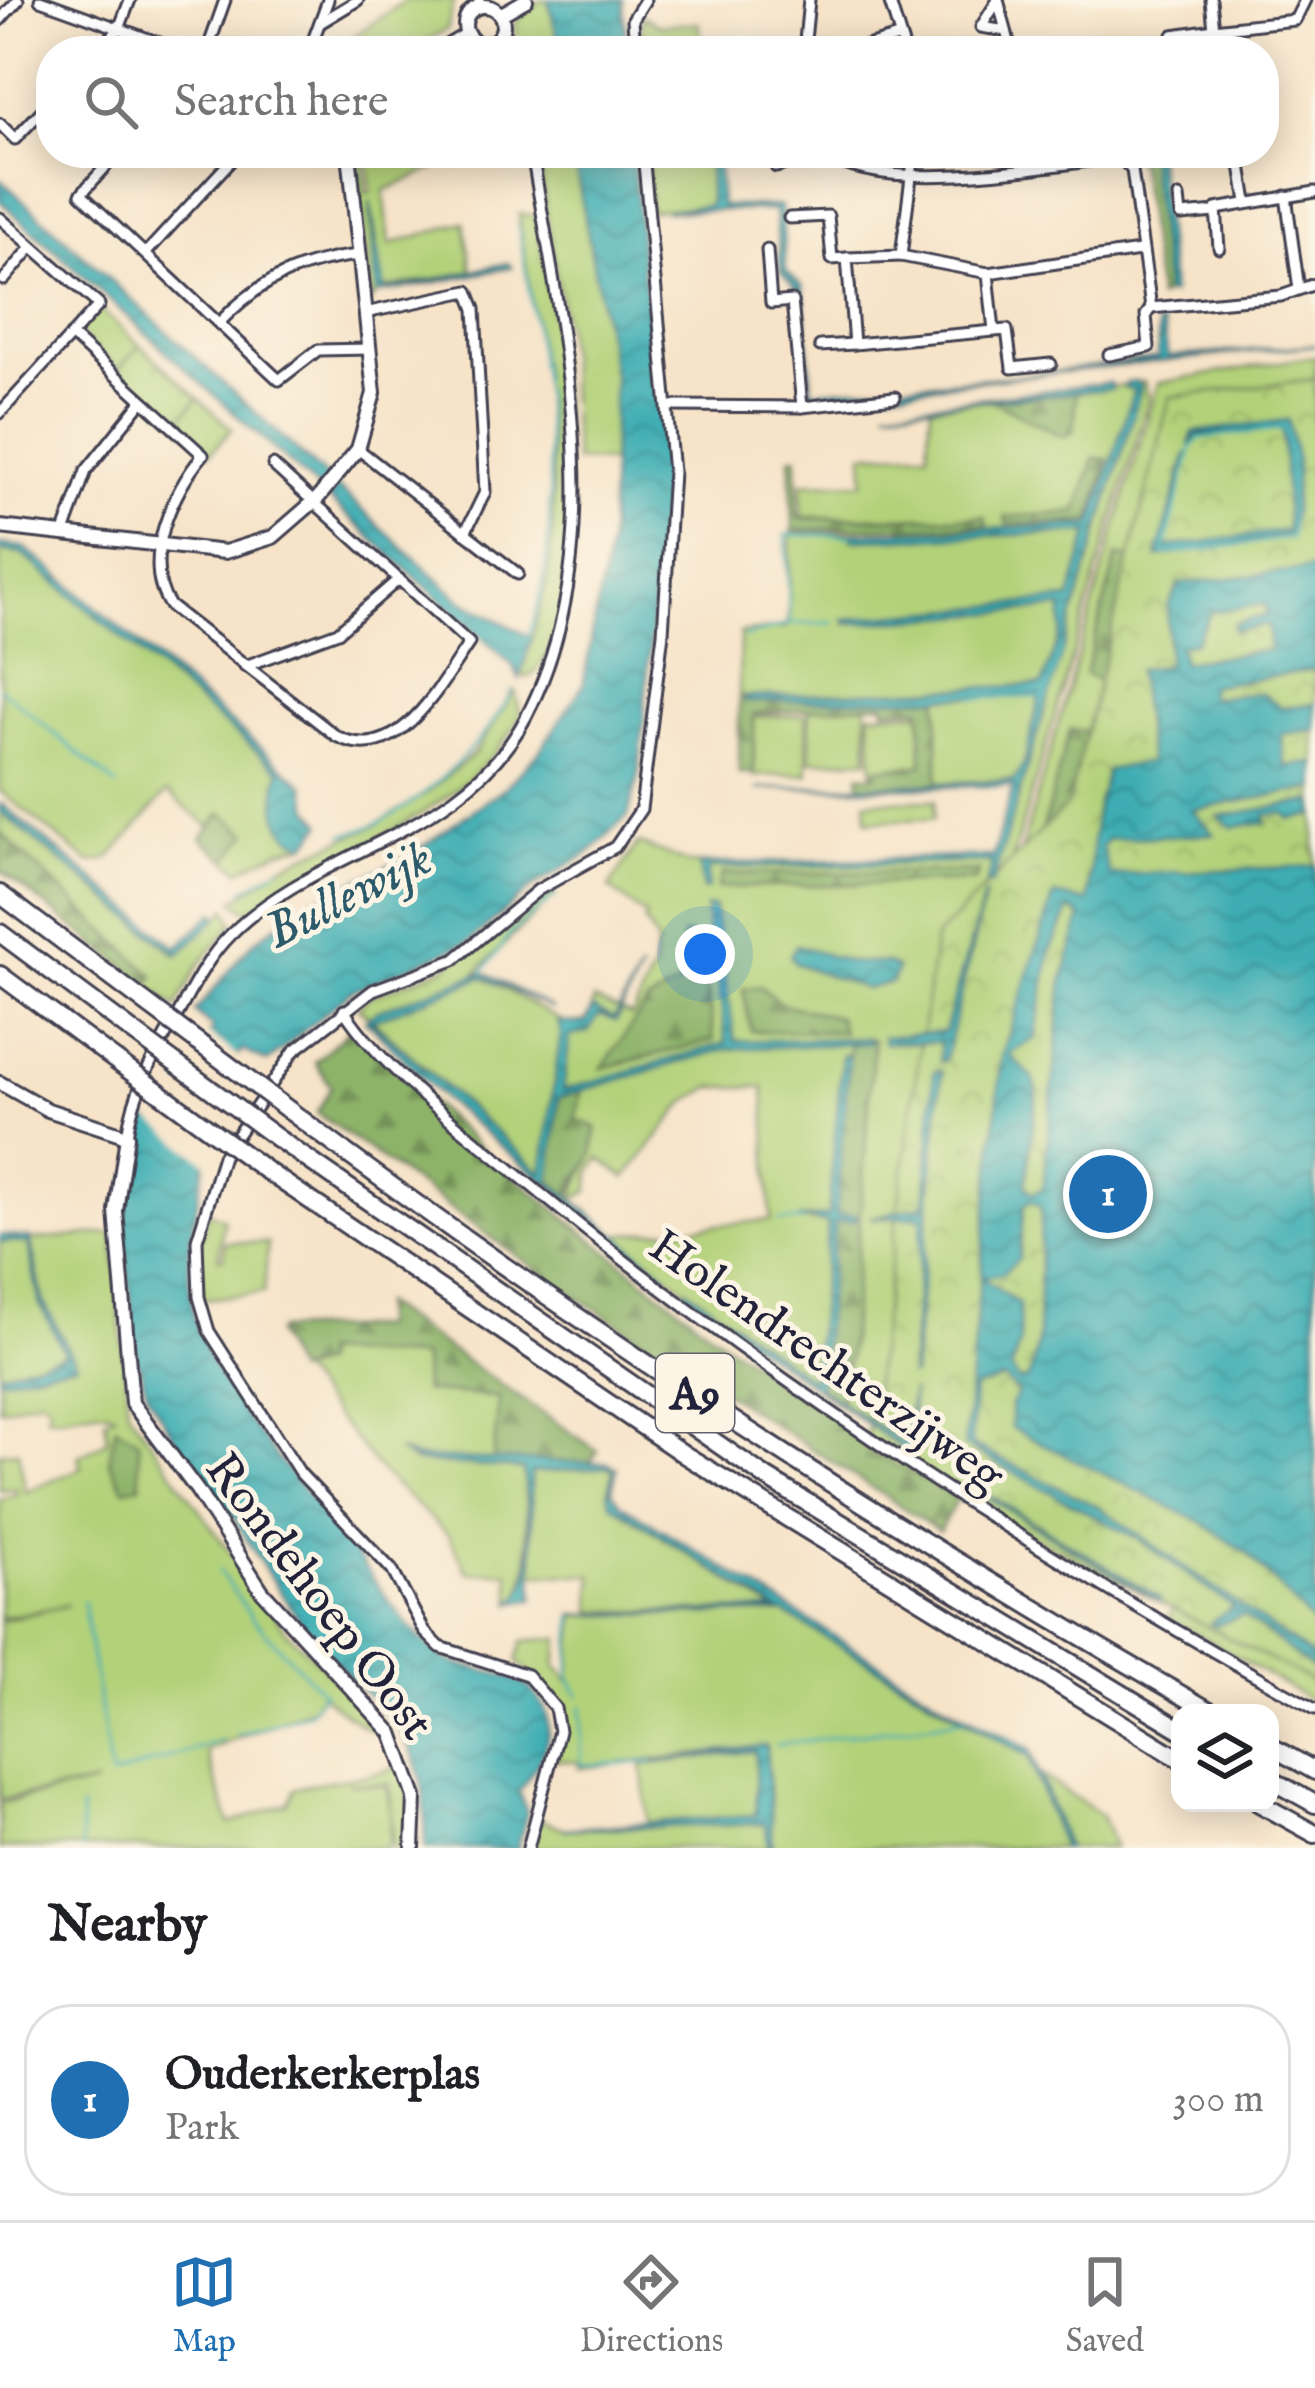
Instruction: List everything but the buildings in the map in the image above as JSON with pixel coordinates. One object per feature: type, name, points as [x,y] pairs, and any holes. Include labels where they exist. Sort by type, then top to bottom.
[{"type":"highway","name":"A9","points":[[0,894],[406,1197],[701,1397],[1197,1704]]},
{"type":"highway","name":"A9","points":[[0,933],[277,1138],[767,1478],[1171,1724]]},
{"type":"highway","name":"A9","points":[[0,975],[265,1169],[560,1374],[1171,1754]]},
{"type":"highway","points":[[1279,1751],[1315,1771]]},
{"type":"highway","points":[[1279,1784],[1315,1804]]},
{"type":"highway","points":[[1275,1812],[1315,1834]]},
{"type":"street","points":[[0,20],[18,0]]},
{"type":"street","points":[[40,0],[141,36]]},
{"type":"street","points":[[112,36],[130,0]]},
{"type":"street","points":[[212,36],[225,0]]},
{"type":"street","points":[[315,36],[328,0]]},
{"type":"street","points":[[320,23],[358,0]]},
{"type":"street","points":[[500,15],[526,0]]},
{"type":"street","points":[[634,36],[633,19],[645,0]]},
{"type":"street","points":[[889,0],[898,36]]},
{"type":"street","points":[[998,0],[981,27],[1006,31]]},
{"type":"street","points":[[998,0],[1009,36]]},
{"type":"street","points":[[1211,0],[1214,29]]},
{"type":"street","points":[[1173,36],[1294,20],[1305,0]]},
{"type":"street","points":[[807,36],[812,1]]},
{"type":"street","points":[[471,36],[466,17],[479,3],[500,15]]},
{"type":"street","points":[[500,15],[501,36]]},
{"type":"street","points":[[0,124],[15,139],[36,117]]},
{"type":"street","points":[[104,168],[81,194],[279,380],[318,350],[370,349]]},
{"type":"street","points":[[146,253],[224,168]]},
{"type":"street","points":[[0,527],[225,552],[253,547],[290,526],[358,449],[374,393],[350,168]]},
{"type":"street","name":"Rondehoep Oost","points":[[413,1848],[415,1797],[392,1733],[262,1591],[197,1490],[132,1402],[116,1211],[131,1107],[149,1065],[228,936],[293,887],[413,828],[466,789],[506,750],[538,693],[566,597],[574,502],[563,354],[534,168]]},
{"type":"street","points":[[528,1848],[559,1731],[544,1689],[506,1664],[453,1654],[425,1632],[402,1583],[312,1487],[257,1412],[209,1331],[199,1297],[196,1240],[223,1156],[287,1058],[374,990],[454,960],[538,890],[615,847],[641,809],[671,549],[671,406],[645,168]]},
{"type":"street","points":[[867,168],[943,177],[1023,168]]},
{"type":"street","points":[[901,256],[912,168]]},
{"type":"street","points":[[1108,355],[1147,351],[1151,308],[1130,168]]},
{"type":"street","points":[[1241,168],[1247,202]]},
{"type":"street","points":[[1179,197],[1181,214],[1216,212],[1247,202],[1315,192]]},
{"type":"street","points":[[1286,196],[1299,289]]},
{"type":"street","points":[[1216,212],[1220,248]]},
{"type":"street","points":[[789,218],[828,216],[832,259],[901,256],[988,273],[1140,251]]},
{"type":"street","points":[[0,218],[98,304],[0,413]]},
{"type":"street","points":[[4,280],[31,248]]},
{"type":"street","points":[[767,250],[771,303],[792,302],[802,406]]},
{"type":"street","points":[[220,322],[246,295],[289,268],[358,255]]},
{"type":"street","points":[[848,258],[854,344]]},
{"type":"street","points":[[988,273],[994,332]]},
{"type":"street","points":[[1151,308],[1281,296],[1315,284]]},
{"type":"street","points":[[365,313],[468,291],[476,309],[485,492],[465,533]]},
{"type":"street","points":[[820,346],[1007,331],[1012,368],[1052,364]]},
{"type":"street","points":[[70,335],[203,455],[170,504],[160,583],[170,606],[336,736],[366,746],[386,740],[422,709],[470,643],[273,465]]},
{"type":"street","points":[[671,406],[802,406],[895,398]]},
{"type":"street","points":[[63,535],[86,471],[142,401]]},
{"type":"street","points":[[358,449],[518,574]]},
{"type":"street","points":[[244,666],[338,632],[399,579]]},
{"type":"street","name":"Holendrechterzijweg","points":[[344,1010],[468,1133],[678,1304],[814,1404],[1037,1546],[1315,1709]]},
{"type":"street","points":[[0,1083],[61,1115],[127,1136]]},
{"type":"green space","points":[[406,0],[454,0],[447,29],[435,36],[354,36]]},
{"type":"green space","points":[[541,0],[548,0],[557,36],[516,36],[516,21]]},
{"type":"green space","points":[[643,16],[659,25],[698,23],[700,36],[641,36]]},
{"type":"green space","points":[[357,168],[364,168],[366,193],[371,192],[369,168],[437,168],[384,191],[390,244],[465,222],[472,272],[382,289],[370,202],[377,294],[370,302]]},
{"type":"green space","points":[[539,168],[576,168],[614,377],[613,462],[575,461],[565,328]]},
{"type":"green space","points":[[647,168],[709,168],[710,205],[650,211]]},
{"type":"green space","points":[[1139,168],[1150,168],[1166,294],[1158,298]]},
{"type":"green space","points":[[519,214],[536,216],[552,315],[566,461],[563,599],[549,650],[526,678],[521,673],[548,574],[553,489]]},
{"type":"green space","points":[[100,309],[232,429],[210,453],[77,332]]},
{"type":"green space","points":[[140,345],[198,398],[177,423],[118,370]]},
{"type":"green space","points":[[1315,356],[1315,429],[1137,561],[1117,556],[1106,685],[1315,1671],[1315,1703],[1169,1617],[1177,1599],[970,1025],[1158,383]]},
{"type":"green space","points":[[1315,379],[1315,1683],[865,1449],[935,938],[1068,804],[1170,397]]},
{"type":"green space","points":[[1144,382],[1149,398],[1001,896],[905,1445],[840,1401],[849,1355],[873,1040],[850,1042],[819,1387],[613,1235],[771,1220],[764,1087],[711,1087],[684,1104],[626,1178],[600,1158],[591,1170],[589,1191],[570,1201],[593,1154],[596,1128],[576,1120],[581,1088],[559,1097],[550,1181],[358,1007],[370,997],[446,967],[546,888],[554,895],[476,973],[566,1024],[588,1021],[594,1000],[632,1016],[653,969],[657,942],[644,921],[646,916],[609,888],[638,843],[689,864],[994,860],[1018,779],[938,783],[938,693],[739,697],[740,633],[788,627],[791,533],[904,532],[903,517],[802,517],[802,483],[864,482],[864,453],[928,452],[931,406],[991,400],[1057,434],[1075,422],[1076,393]]},
{"type":"green space","points":[[1076,393],[1074,430],[1064,437],[991,400]]},
{"type":"green space","points":[[797,457],[798,518],[985,517],[987,525],[793,530],[790,458]]},
{"type":"green space","points":[[1094,458],[1108,459],[1091,522],[1007,524],[1005,517],[1077,512]]},
{"type":"green space","points":[[0,551],[22,554],[281,771],[277,805],[281,824],[307,844],[280,850],[240,870],[227,860],[247,833],[222,813],[210,827],[167,792],[109,859],[90,863],[0,791]]},
{"type":"green space","points":[[1117,556],[1137,560],[1106,685],[1085,674]]},
{"type":"green space","points":[[515,691],[521,716],[496,752],[467,781],[397,828],[249,912],[234,901],[283,865],[376,825],[426,793],[474,754]]},
{"type":"green space","points":[[938,693],[938,783],[860,786],[859,775],[876,775],[877,768],[922,765],[921,708],[885,709],[884,703],[754,714],[754,773],[739,773],[739,697]]},
{"type":"green space","points":[[867,705],[868,759],[811,761],[809,706]]},
{"type":"green space","points":[[925,712],[925,771],[873,774],[870,713]]},
{"type":"green space","points":[[806,715],[808,774],[754,776],[752,717]]},
{"type":"green space","points":[[1070,729],[1095,734],[1073,825],[1033,865]]},
{"type":"green space","points":[[935,800],[934,819],[867,821],[866,801]]},
{"type":"green space","points":[[0,812],[177,955],[227,909],[234,923],[198,966],[176,1008],[148,985],[153,975],[0,833]]},
{"type":"green space","points":[[222,813],[248,833],[227,860],[201,838]]},
{"type":"green space","points":[[0,833],[154,976],[148,985],[0,870]]},
{"type":"green space","points":[[979,871],[975,881],[717,888],[722,874]]},
{"type":"green space","points":[[692,968],[706,977],[714,1040],[602,1068],[647,1003],[678,985]]},
{"type":"green space","points":[[760,986],[781,1004],[838,1017],[843,1032],[751,1031],[743,989]]},
{"type":"green space","points":[[351,1028],[493,1160],[720,1340],[957,1499],[939,1531],[555,1283],[317,1113],[331,1087],[315,1062]]},
{"type":"green space","points":[[874,1040],[849,1355],[840,1401],[819,1387],[850,1041]]},
{"type":"green space","points":[[582,1087],[576,1120],[596,1127],[593,1154],[568,1196],[550,1181],[559,1097]]},
{"type":"green space","points":[[208,1212],[224,1219],[218,1258],[223,1258],[225,1242],[268,1243],[264,1293],[203,1299],[198,1251]]},
{"type":"green space","points":[[113,1233],[128,1410],[287,1632],[380,1722],[379,1728],[368,1730],[320,1694],[314,1707],[206,1751],[230,1824],[288,1803],[294,1789],[403,1765],[411,1804],[408,1848],[393,1848],[392,1819],[388,1848],[0,1848],[0,1803],[96,1784],[0,1799],[0,1621],[68,1605],[0,1618],[0,1499],[17,1494],[16,1488],[0,1490],[0,1452],[18,1451],[26,1492],[82,1468],[78,1457],[108,1440],[105,1419],[115,1414],[98,1410],[46,1415],[50,1406],[41,1398],[0,1409],[0,1379],[76,1363],[43,1301],[30,1240]],"holes":[[[348,1784],[390,1784],[391,1813],[386,1786]]]},
{"type":"green space","points":[[0,1242],[28,1242],[40,1304],[65,1354],[59,1359],[0,1373]]},
{"type":"green space","points":[[381,1303],[598,1451],[589,1463],[493,1462],[499,1397],[424,1391],[423,1357],[322,1353],[321,1364],[295,1373],[275,1334],[278,1330],[380,1327]]},
{"type":"green space","points":[[321,1353],[423,1357],[424,1391],[500,1397],[493,1462],[414,1457],[398,1450],[414,1462],[524,1469],[528,1565],[521,1596],[512,1603],[509,1572],[468,1573],[448,1535],[381,1472],[299,1372],[320,1364]]},
{"type":"green space","points":[[116,1426],[138,1440],[140,1485],[124,1489],[109,1461]]},
{"type":"green space","points":[[614,1470],[608,1493],[623,1512],[776,1611],[592,1611],[593,1575],[533,1574],[531,1473]]},
{"type":"green space","points":[[784,1613],[1029,1757],[1062,1848],[773,1848],[766,1746],[579,1768],[579,1762],[557,1760],[562,1706],[517,1661],[523,1641],[560,1638],[556,1666],[569,1680],[576,1615]]},
{"type":"green space","points":[[755,1751],[757,1815],[648,1822],[642,1765]]},
{"type":"green space","points":[[1040,1774],[1102,1816],[1115,1848],[1067,1848]]},
{"type":"green space","points":[[539,1819],[565,1829],[766,1824],[769,1848],[532,1848]]},
{"type":"water","points":[[548,0],[623,0],[626,36],[557,36]]},
{"type":"water","name":"Bullewijk","points":[[576,168],[634,168],[663,413],[664,477],[639,776],[628,816],[588,854],[534,886],[469,942],[351,991],[267,1062],[242,1050],[227,1070],[231,1075],[189,1128],[209,1145],[196,1205],[190,1285],[200,1337],[214,1368],[278,1460],[424,1641],[449,1660],[520,1682],[547,1714],[544,1749],[518,1792],[527,1811],[518,1848],[425,1848],[421,1779],[402,1735],[299,1618],[230,1512],[215,1504],[148,1395],[135,1354],[124,1220],[149,1102],[158,1106],[213,1029],[195,1012],[255,940],[315,899],[411,855],[503,789],[538,753],[583,685],[609,542],[614,377]]},
{"type":"water","points":[[708,168],[718,168],[721,206],[781,206],[786,271],[803,287],[812,391],[1022,376],[1158,358],[1158,324],[1163,325],[1168,357],[1315,345],[810,399],[798,290],[781,272],[775,210],[665,211],[709,205]]},
{"type":"water","points":[[1150,168],[1158,168],[1172,294],[1166,294]]},
{"type":"water","points":[[0,179],[461,600],[532,638],[519,679],[513,666],[0,201]]},
{"type":"water","points":[[370,202],[385,291],[508,263],[512,267],[377,294]]},
{"type":"water","points":[[1136,381],[1141,387],[1136,407],[992,884],[986,884],[992,865],[986,862],[708,868],[708,888],[703,890],[699,864],[993,856],[1013,786],[757,789],[1014,781],[1024,764],[1040,695],[744,702],[745,697],[1042,685],[1062,631],[1062,608],[846,624],[844,619],[1070,599],[1089,533],[852,539],[854,533],[1092,525],[1134,389],[1125,388],[1127,382]]},
{"type":"water","points":[[1110,383],[1111,389],[886,409]]},
{"type":"water","points":[[1288,420],[1297,461],[1291,534],[1157,557],[1187,452],[1166,547],[1287,530],[1282,428],[1197,435],[1189,445],[1193,432]]},
{"type":"water","points":[[0,544],[24,547],[41,560],[305,786],[310,808],[323,824],[307,844],[287,833],[277,815],[280,771],[22,554],[0,551]]},
{"type":"water","points":[[1315,568],[1315,670],[1209,686],[1210,698],[1261,693],[1282,707],[1315,704],[1315,730],[1282,734],[1285,766],[1315,763],[1315,788],[1192,810],[1214,834],[1108,839],[1102,847],[1110,875],[1315,866],[1315,1626],[1248,1554],[1202,1523],[1011,1428],[1011,1405],[1018,1393],[1004,1379],[974,1388],[971,1444],[1102,1509],[1313,1657],[1315,1671],[1243,1615],[1214,1626],[1210,1623],[1233,1607],[1138,1539],[964,1446],[1002,1055],[1054,895],[1088,902],[1095,814],[1107,770],[1149,762],[1137,670],[1167,665],[1168,606],[1179,584]],"holes":[[[1266,604],[1266,615],[1234,624],[1234,631],[1268,625],[1269,650],[1182,662],[1180,645],[1195,642],[1211,612]],[[1070,909],[1081,917],[1063,979],[1043,1188],[1032,1193],[1026,1186],[1037,1090],[1033,1078],[1009,1054],[1035,1039],[1051,950]],[[1031,1200],[1041,1207],[1038,1341],[1029,1378],[1019,1382],[1011,1369],[1020,1343],[1019,1304],[982,1278],[1002,1274],[1019,1258],[1024,1206]]]},
{"type":"water","points":[[1313,801],[1315,815],[1290,819],[1285,813],[1265,815],[1266,823],[1232,827],[1219,816]]},
{"type":"water","points":[[0,803],[177,947],[214,912],[219,916],[178,955],[0,812]]},
{"type":"water","points":[[985,894],[945,1060],[940,1061],[940,1042],[884,1043],[883,1037],[944,1032]]},
{"type":"water","points":[[706,907],[714,907],[735,1041],[869,1038],[869,1043],[726,1049],[559,1097],[550,1181],[665,1273],[661,1278],[447,1102],[365,1020],[378,1010],[483,972],[553,1009],[483,977],[371,1021],[542,1173],[561,1032],[558,1022],[585,1023],[593,1008],[614,1019],[641,969],[616,1021],[599,1015],[588,1032],[570,1036],[563,1090],[726,1043],[714,951],[682,941],[685,935],[708,939]]},
{"type":"water","points":[[797,945],[849,962],[887,963],[897,969],[892,982],[866,989],[797,964],[790,955]]},
{"type":"water","points":[[842,1055],[849,1056],[836,1215],[857,1215],[855,1221],[835,1222],[819,1387],[904,1444],[912,1390],[911,1455],[681,1293],[687,1289],[812,1380],[828,1223],[798,1219],[828,1216]]},
{"type":"water","points":[[942,1071],[910,1376],[922,1217],[870,1218],[925,1205],[934,1072]]},
{"type":"water","points":[[0,1235],[30,1238],[43,1301],[76,1364],[0,1379],[0,1373],[65,1354],[40,1304],[28,1243],[0,1242]]},
{"type":"water","points":[[397,1450],[414,1458],[608,1463],[617,1468],[612,1491],[621,1504],[945,1704],[1030,1749],[1067,1848],[1062,1848],[1029,1757],[784,1613],[572,1615],[777,1610],[612,1504],[608,1494],[614,1470],[609,1467],[531,1473],[534,1599],[512,1603],[521,1592],[530,1559],[523,1469],[414,1462]]},
{"type":"water","points":[[967,1482],[1160,1598],[1160,1602],[969,1486]]},
{"type":"water","points":[[766,1745],[773,1848],[769,1848],[765,1824],[563,1829],[756,1815],[755,1751],[649,1763]]},
{"type":"pier","points":[[204,1031],[243,1059],[216,1103],[174,1072]]},
{"type":"pier","points":[[171,1076],[213,1107],[197,1128],[214,1143],[211,1166],[140,1112],[144,1098],[155,1099]]},
{"type":"waterway","points":[[518,224],[541,376],[550,487],[541,591],[528,636]]},
{"type":"waterway","points":[[1287,428],[1291,538],[1163,555],[1192,446],[1200,438],[1287,428]]},
{"type":"waterway","points":[[790,624],[786,535],[857,535]]},
{"type":"waterway","points":[[745,637],[790,624],[834,623]]},
{"type":"waterway","points":[[973,698],[1047,697],[1061,650]]},
{"type":"waterway","points":[[0,688],[117,786]]},
{"type":"waterway","name":"Bullewijk","points":[[343,834],[366,828],[416,800],[484,734],[512,691]]},
{"type":"waterway","name":"Bullewijk","points":[[243,891],[281,867]]},
{"type":"waterway","points":[[483,972],[511,933],[556,895]]},
{"type":"waterway","points":[[779,1221],[802,1221]]},
{"type":"waterway","points":[[219,1571],[253,1619],[323,1693],[309,1712],[237,1735]]},
{"type":"waterway","points":[[83,1601],[111,1777],[222,1740]]},
{"type":"waterway","points":[[573,1617],[569,1677],[579,1696]]},
{"type":"waterway","points":[[582,1706],[581,1765],[652,1762]]},
{"type":"waterway","points":[[776,1745],[964,1719]]},
{"type":"waterway","points":[[81,1808],[82,1848]]},
{"type":"place","name":"Ouderkerkerplas","points":[[1108,1194]]}]
